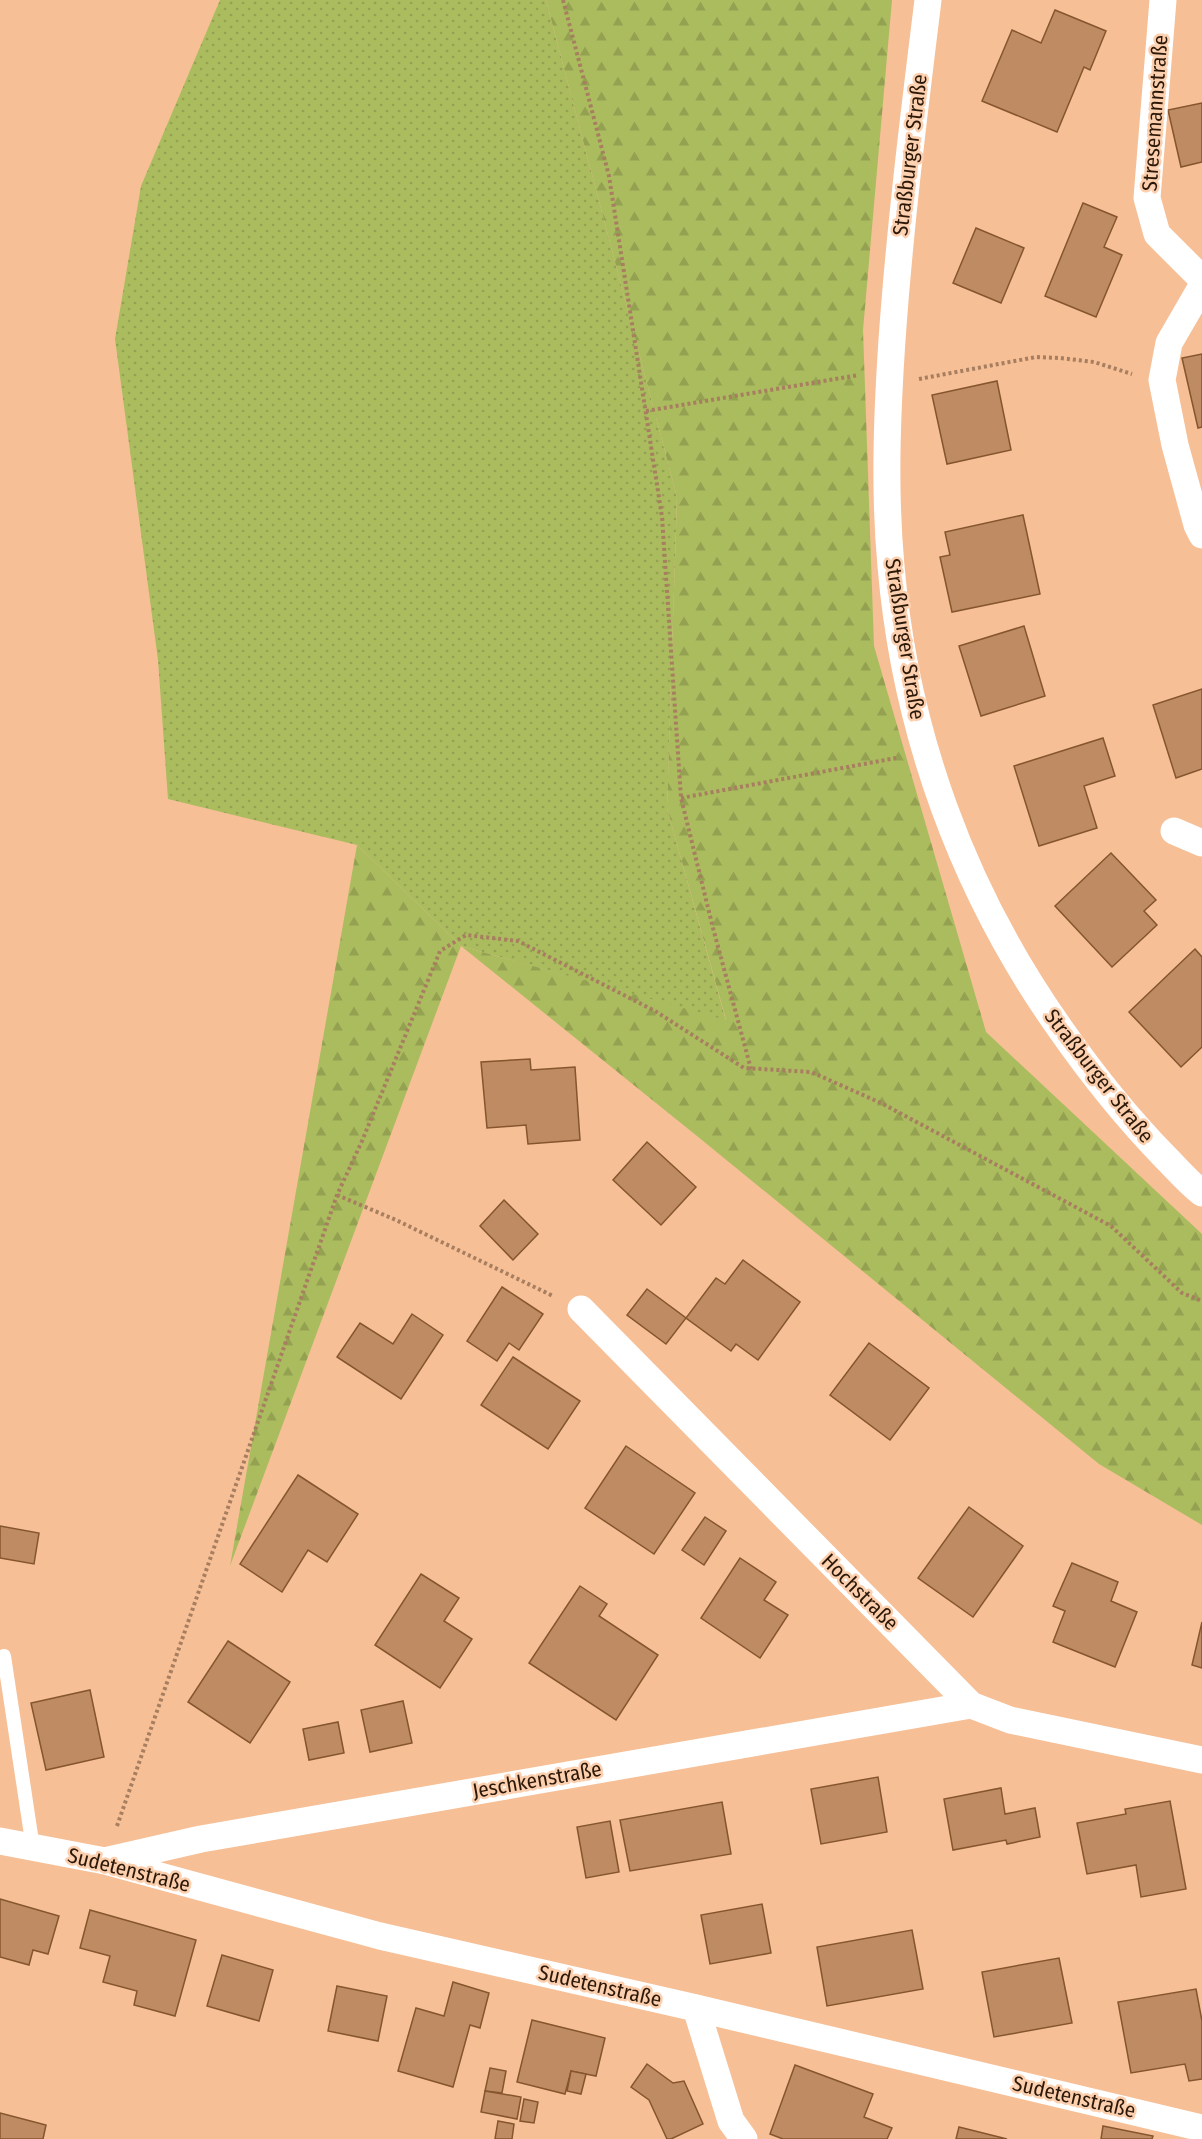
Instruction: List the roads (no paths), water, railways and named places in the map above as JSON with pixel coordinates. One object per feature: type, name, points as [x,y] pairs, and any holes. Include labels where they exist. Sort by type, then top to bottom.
[{"type":"street","name":"Straßburger Straße","points":[[928,0],[897,269],[890,370],[888,497],[891,566],[904,659],[924,751],[942,805],[969,870],[999,934],[1042,1004],[1089,1069],[1142,1132],[1202,1193]]},
{"type":"street","name":"Stresemannstraße","points":[[1163,0],[1147,198],[1157,234],[1202,279]]},
{"type":"street","points":[[1202,286],[1169,343],[1162,380],[1175,445],[1197,525],[1202,535]]},
{"type":"street","points":[[1174,831],[1202,843]]},
{"type":"street","name":"Hochstraße","points":[[581,1309],[971,1705],[1010,1720],[1202,1760]]},
{"type":"street","name":"Jeschkenstraße","points":[[105,1861],[201,1839],[971,1705]]},
{"type":"street","name":"Sudetenstraße","points":[[0,1841],[105,1861],[380,1936],[1202,2128]]},
{"type":"street","points":[[696,2008],[731,2121],[744,2139]]},
{"type":"lane","points":[[4,1656],[33,1848]]}]
